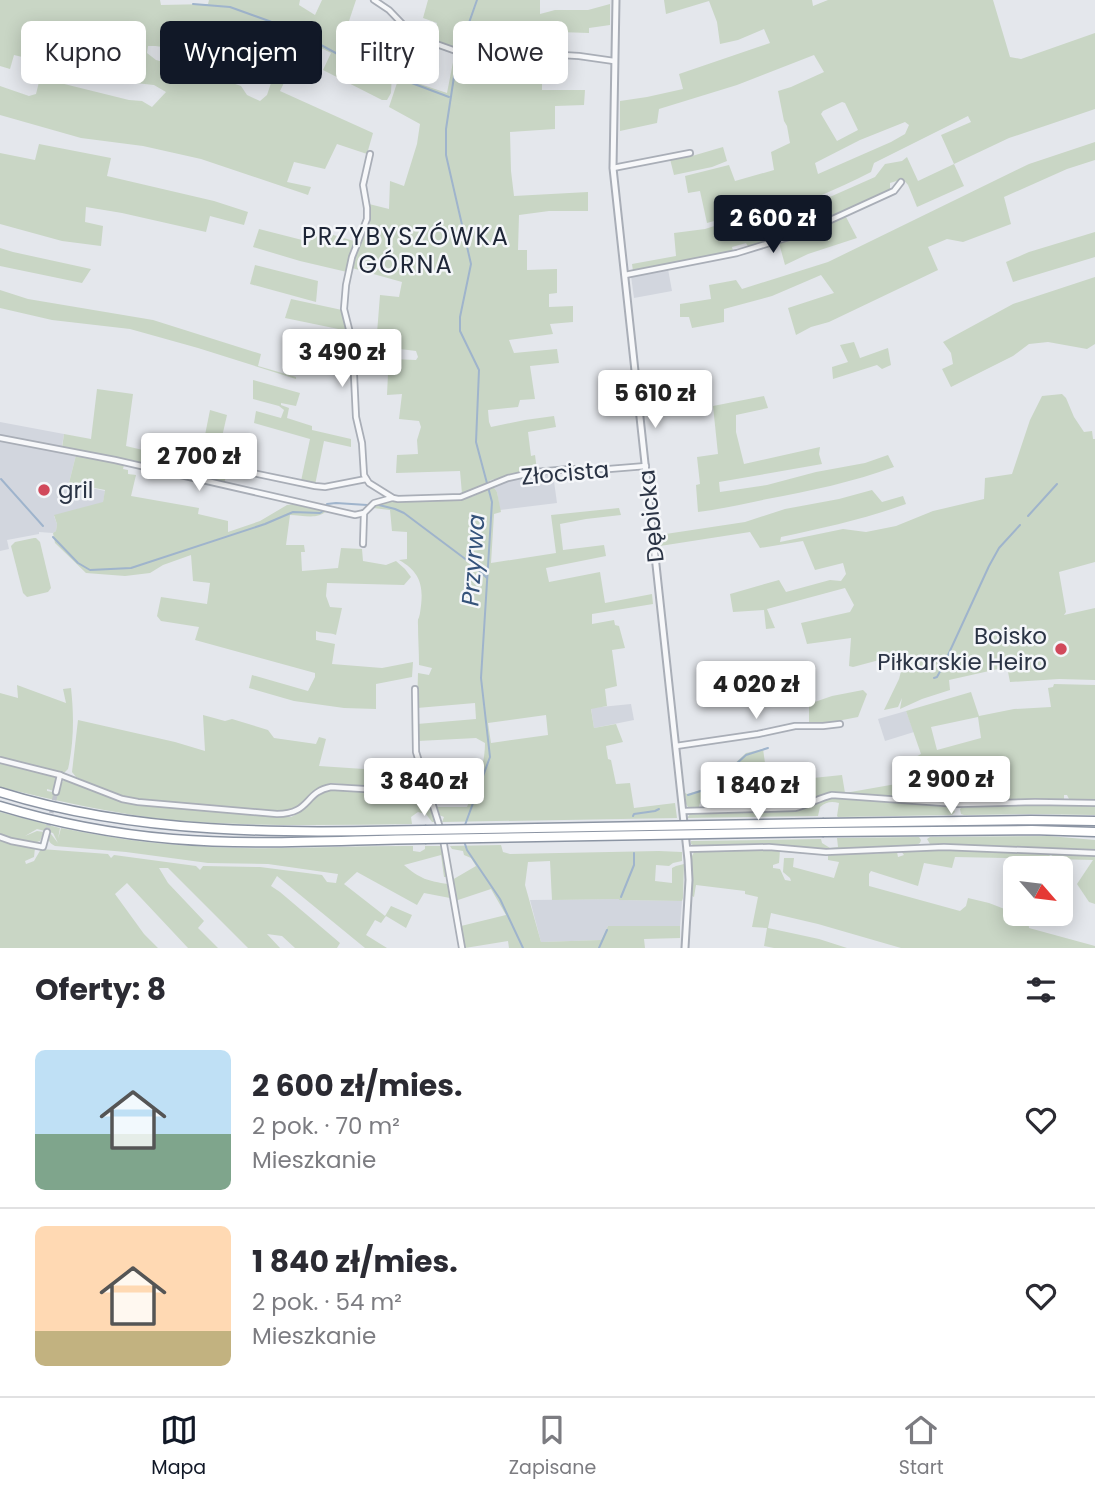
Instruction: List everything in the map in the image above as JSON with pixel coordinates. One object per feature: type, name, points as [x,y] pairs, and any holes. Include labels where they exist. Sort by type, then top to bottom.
[{"type":"highway","points":[[0,792],[78,812],[164,825],[218,829],[425,834]]},
{"type":"highway","points":[[0,806],[101,830],[174,839],[236,842],[425,834],[824,828],[1031,820],[1095,821]]},
{"type":"highway","points":[[824,828],[1095,832]]},
{"type":"street","points":[[374,0],[389,10],[414,36],[477,57],[561,54],[614,61]]},
{"type":"street","name":"Dębicka","points":[[616,0],[613,168],[684,811],[690,880],[685,948]]},
{"type":"street","points":[[613,168],[690,153]]},
{"type":"street","points":[[370,154],[363,185],[368,219],[352,257],[344,305],[350,333],[356,417],[366,479],[393,498]]},
{"type":"street","points":[[625,275],[724,257],[802,233],[894,191],[901,182]]},
{"type":"street","points":[[0,438],[115,460],[355,514],[364,513],[374,503],[393,498]]},
{"type":"street","points":[[162,454],[315,486],[325,487],[366,479]]},
{"type":"street","name":"Złocista","points":[[393,498],[461,497],[519,475],[646,466]]},
{"type":"street","points":[[363,544],[364,513]]},
{"type":"street","points":[[415,689],[416,752],[445,847],[462,948]]},
{"type":"street","points":[[676,746],[803,725],[840,724]]},
{"type":"street","points":[[0,760],[60,775],[138,803],[277,814],[295,813],[318,791],[331,787],[429,793]]},
{"type":"street","points":[[56,792],[60,775]]},
{"type":"street","points":[[684,811],[783,809],[805,806],[832,795],[958,804],[1095,803]]},
{"type":"street","points":[[0,837],[43,846],[47,832]]},
{"type":"street","points":[[687,849],[788,847],[818,852],[944,847],[1095,853]]},
{"type":"shaded area","points":[[668,269],[672,291],[634,298],[631,276]]},
{"type":"shaded area","points":[[0,422],[64,434],[61,451],[76,455],[69,483],[105,491],[103,503],[54,516],[57,524],[53,533],[39,532],[7,540],[9,549],[0,551]]},
{"type":"shaded area","points":[[553,474],[557,503],[500,510],[497,492],[493,486],[519,478]]},
{"type":"shaded area","points":[[631,704],[634,720],[594,728],[591,708]]},
{"type":"shaded area","points":[[906,711],[914,732],[885,741],[878,719]]},
{"type":"shaded area","points":[[530,900],[682,901],[680,926],[608,926],[601,940],[541,942]]},
{"type":"green space","points":[[0,0],[160,0],[161,5],[208,4],[209,0],[300,0],[299,5],[315,15],[322,0],[356,0],[349,21],[336,21],[336,77],[323,70],[331,53],[322,48],[322,21],[160,21],[160,47],[148,46],[147,53],[160,61],[160,84],[235,84],[241,86],[247,95],[260,101],[267,95],[271,84],[283,84],[280,91],[373,133],[367,154],[337,144],[325,169],[294,162],[287,182],[311,187],[308,195],[201,159],[143,146],[81,138],[0,115],[0,86],[29,96],[36,94],[38,84],[64,84],[142,101],[152,107],[166,92],[154,85],[145,84],[146,21],[21,21],[21,57],[14,55],[10,69],[0,66]]},
{"type":"green space","points":[[428,0],[540,0],[540,14],[555,10],[588,10],[610,4],[610,25],[589,28],[589,33],[568,32],[568,21],[453,21],[453,46],[439,42],[439,21],[423,18]]},
{"type":"green space","points":[[664,0],[812,0],[813,6],[828,0],[993,0],[1010,57],[1021,59],[1095,33],[1095,109],[1009,138],[954,164],[941,135],[971,122],[968,116],[874,163],[871,172],[812,199],[749,220],[725,219],[707,223],[700,191],[688,193],[685,176],[729,165],[735,181],[774,170],[771,152],[790,143],[778,91],[824,72],[814,55],[737,85],[659,109],[657,123],[620,131],[620,101],[683,89],[679,74],[770,43],[764,29],[720,44],[717,22],[709,1],[666,14]],"holes":[[[842,102],[845,103],[858,130],[837,141],[821,114]],[[905,122],[909,125],[905,134],[818,174],[815,163],[860,140]]]},
{"type":"green space","points":[[453,62],[453,84],[542,84],[542,90],[585,90],[584,105],[555,106],[555,129],[510,132],[514,196],[588,192],[588,211],[549,211],[519,215],[518,250],[527,250],[527,270],[557,269],[557,293],[549,294],[549,307],[573,306],[573,322],[550,324],[553,334],[509,340],[514,353],[557,349],[559,363],[530,366],[535,399],[520,400],[518,407],[488,410],[491,427],[554,416],[556,427],[528,432],[531,456],[535,455],[537,470],[491,480],[471,492],[462,494],[460,471],[396,473],[397,455],[418,454],[417,440],[421,427],[419,421],[399,419],[402,394],[387,395],[388,374],[393,359],[416,360],[418,357],[416,351],[376,346],[380,295],[399,297],[402,282],[352,268],[358,247],[370,223],[369,204],[389,209],[390,181],[404,186],[417,144],[420,124],[389,107],[397,84],[420,84],[447,93]]},
{"type":"green space","points":[[351,84],[391,84],[387,100]]},
{"type":"green space","points":[[1095,142],[1095,160],[1067,169],[1004,197],[1011,224],[963,242],[947,239],[928,247],[938,270],[829,322],[796,335],[788,308],[834,293],[821,275],[772,296],[724,309],[724,322],[692,328],[689,317],[680,317],[680,304],[711,299],[709,285],[736,280],[742,289],[828,262],[1029,164]]},
{"type":"green space","points":[[39,144],[111,158],[107,176],[214,201],[248,212],[244,225],[210,216],[206,232],[86,207],[85,222],[103,226],[101,246],[62,241],[0,224],[0,153],[35,160]]},
{"type":"green space","points":[[723,147],[727,161],[674,175],[670,159]]},
{"type":"green space","points":[[907,157],[918,181],[954,164],[964,186],[917,207],[903,179],[890,183],[890,190],[823,220],[749,248],[746,243],[732,247],[732,253],[633,271],[632,264],[676,256],[674,233],[705,229],[727,222],[741,227],[761,221],[832,196],[875,177],[885,164],[902,161]]},
{"type":"green space","points":[[846,217],[857,238],[808,254],[785,265],[779,243]]},
{"type":"green space","points":[[259,229],[310,242],[313,229],[354,241],[347,272],[253,247]]},
{"type":"green space","points":[[1095,232],[1095,257],[1013,282],[1006,262],[1029,252]]},
{"type":"green space","points":[[0,248],[91,269],[82,283],[0,266]]},
{"type":"green space","points":[[255,265],[318,281],[316,302],[250,284]]},
{"type":"green space","points":[[1095,277],[1095,344],[1087,349],[1048,342],[1029,344],[1013,356],[951,387],[942,369],[953,364],[951,353],[943,342],[1013,304]]},
{"type":"green space","points":[[0,290],[28,299],[153,320],[261,354],[258,366],[296,379],[130,329],[52,320],[0,308]]},
{"type":"green space","points":[[291,299],[342,310],[348,331],[285,318]]},
{"type":"green space","points":[[854,342],[860,358],[888,348],[891,365],[882,369],[877,365],[833,379],[832,367],[848,362],[840,345]]},
{"type":"green space","points":[[253,380],[300,393],[296,406],[281,403],[289,408],[287,418],[312,426],[312,430],[351,439],[351,447],[324,441],[315,485],[301,481],[310,439],[254,423],[256,411],[281,418],[284,410],[253,399]]},
{"type":"green space","points":[[97,389],[133,394],[126,446],[151,452],[147,466],[62,448],[64,434],[91,439]]},
{"type":"green space","points":[[1062,394],[1084,432],[1092,431],[1095,439],[1095,562],[1059,572],[1066,612],[1064,615],[1095,608],[1095,680],[1010,682],[1007,667],[949,680],[950,690],[900,709],[902,698],[898,707],[884,710],[899,679],[905,656],[898,655],[853,667],[849,666],[851,638],[807,644],[801,623],[850,612],[854,605],[845,588],[767,609],[775,628],[766,629],[764,610],[733,612],[730,594],[779,580],[786,592],[830,580],[841,581],[846,574],[843,563],[815,570],[803,541],[760,548],[750,532],[660,546],[659,535],[745,522],[785,509],[872,490],[882,502],[903,496],[906,504],[860,519],[781,537],[780,542],[843,529],[866,532],[896,526],[933,511],[984,499],[985,478],[1012,474],[1030,420],[1042,396]]},
{"type":"green space","points":[[764,396],[768,408],[736,415],[736,432],[744,464],[820,447],[822,464],[719,482],[720,492],[767,485],[865,463],[888,455],[894,467],[815,489],[698,512],[696,485],[700,484],[697,457],[718,454],[713,406]]},
{"type":"green space","points":[[210,410],[227,415],[216,463],[200,460]]},
{"type":"green space","points":[[76,455],[124,465],[123,469],[128,470],[128,474],[136,475],[131,496],[199,508],[198,514],[228,521],[228,532],[260,521],[287,505],[326,511],[314,516],[290,515],[286,545],[304,545],[305,552],[301,552],[302,571],[338,568],[341,548],[362,549],[363,561],[386,565],[396,561],[411,577],[404,585],[327,583],[326,596],[330,607],[342,608],[336,635],[316,631],[316,640],[335,644],[332,664],[382,668],[413,662],[412,677],[376,684],[376,709],[344,708],[294,701],[249,688],[252,675],[308,691],[315,673],[195,640],[199,627],[161,621],[157,616],[161,597],[207,604],[210,583],[193,581],[191,555],[150,573],[125,576],[86,573],[55,543],[53,533],[57,524],[54,515],[103,502],[105,490],[69,483]]},
{"type":"green space","points":[[173,457],[228,469],[224,484],[171,472]]},
{"type":"green space","points":[[493,486],[497,492],[501,512],[494,514],[491,563],[556,553],[551,515],[619,508],[621,515],[560,524],[563,550],[604,545],[606,556],[546,568],[549,582],[600,572],[605,603],[652,594],[653,604],[592,614],[592,624],[614,620],[615,625],[619,626],[625,648],[612,650],[617,686],[605,689],[607,706],[591,709],[594,728],[616,724],[623,742],[606,746],[608,759],[611,760],[616,784],[630,783],[634,808],[675,803],[677,818],[442,822],[444,817],[439,815],[437,807],[467,807],[482,768],[485,743],[476,738],[418,741],[417,724],[476,719],[475,703],[417,708],[418,673],[429,675],[432,668],[419,665],[420,582],[413,570],[399,560],[407,559],[407,532],[392,531],[390,510],[373,508],[391,501],[463,499]],"holes":[[[546,715],[548,735],[491,743],[488,723]]]},
{"type":"green space","points":[[36,538],[40,542],[51,588],[48,592],[27,597],[23,593],[11,546],[15,542]]},
{"type":"green space","points":[[1054,684],[1095,685],[1095,801],[1069,799],[1067,795],[1064,795],[1064,799],[964,802],[840,793],[813,796],[771,787],[769,807],[711,808],[705,805],[707,798],[731,790],[740,795],[742,802],[758,791],[760,786],[743,784],[748,782],[842,775],[845,793],[913,781],[909,791],[913,793],[940,798],[993,799],[993,789],[1003,789],[1003,782],[987,781],[919,765],[912,759],[921,754],[906,711],[971,692],[979,716],[1014,709],[1051,707],[1048,688]],"holes":[[[978,717],[981,738],[937,750],[931,727]]]},
{"type":"green space","points":[[17,685],[66,703],[63,689],[71,688],[72,739],[68,769],[64,773],[0,758],[0,693],[18,698]]},
{"type":"green space","points":[[863,690],[867,694],[858,717],[827,723],[809,723],[809,704]]},
{"type":"green space","points":[[203,715],[225,721],[232,719],[268,730],[274,738],[316,744],[319,737],[326,739],[319,766],[364,769],[366,780],[392,787],[419,788],[416,766],[425,787],[420,791],[331,783],[318,788],[298,808],[277,812],[124,798],[76,777],[72,772],[78,720],[205,751]]},
{"type":"green space","points":[[763,749],[767,777],[743,780],[702,794],[699,807],[688,807],[685,793],[724,783],[731,767],[746,753]]},
{"type":"green space","points":[[0,763],[55,776],[57,780],[54,791],[47,791],[58,793],[64,780],[70,780],[120,800],[143,805],[291,817],[324,792],[337,789],[425,796],[431,804],[436,822],[432,822],[426,814],[418,812],[411,817],[412,824],[262,825],[172,820],[86,806],[0,787]]},
{"type":"green space","points":[[838,798],[949,805],[955,812],[952,815],[838,817],[839,803],[831,802],[820,807],[818,816],[687,818],[691,813],[797,809]]},
{"type":"green space","points":[[1095,805],[1095,815],[964,815],[960,809],[963,806]]},
{"type":"green space","points":[[0,812],[60,828],[58,839],[61,828],[178,845],[274,848],[413,846],[413,851],[420,852],[425,846],[443,846],[448,877],[444,877],[441,855],[404,865],[424,879],[448,884],[450,898],[424,893],[417,905],[357,872],[344,884],[385,916],[391,906],[412,915],[406,928],[386,916],[381,923],[375,920],[366,935],[387,948],[365,948],[277,876],[271,886],[340,943],[337,948],[295,948],[282,936],[267,934],[280,948],[248,948],[168,868],[159,868],[168,883],[204,921],[198,928],[218,948],[188,948],[127,883],[115,894],[144,934],[158,948],[0,948],[0,840],[35,848],[34,857],[25,861],[26,864],[34,861],[41,849],[108,854],[111,858],[114,855],[196,866],[200,870],[203,866],[260,867],[322,875],[327,882],[336,883],[338,874],[268,864],[208,863],[55,846],[48,838],[48,833],[58,843],[53,833],[37,829],[25,836],[37,831],[44,832],[40,841],[34,843],[0,835]]},
{"type":"green space","points":[[1049,836],[1095,840],[1095,851],[930,844],[927,839],[930,837]]},
{"type":"green space","points":[[919,837],[920,843],[915,846],[832,850],[784,845],[691,844],[691,841],[821,839],[822,843],[830,848],[838,847],[837,838]]},
{"type":"green space","points":[[501,845],[503,852],[510,854],[682,852],[682,861],[669,866],[656,865],[655,881],[672,883],[672,868],[684,864],[682,901],[552,900],[550,861],[528,862],[525,885],[541,942],[601,940],[608,926],[680,926],[680,938],[644,939],[645,948],[509,948],[508,941],[465,948],[461,926],[506,915],[491,889],[455,901],[452,880],[476,866],[463,851],[450,846]]},
{"type":"green space","points":[[778,849],[779,863],[773,865],[773,868],[780,869],[785,880],[791,881],[783,872],[784,858],[794,858],[793,867],[834,878],[839,862],[828,860],[828,855],[894,851],[898,857],[904,855],[901,851],[922,849],[1049,853],[1050,856],[955,857],[952,868],[924,863],[918,886],[871,871],[869,886],[960,911],[966,906],[968,898],[989,903],[1003,908],[1003,926],[1029,926],[1095,948],[901,948],[771,913],[768,928],[847,948],[764,946],[767,928],[752,927],[758,897],[745,894],[745,891],[696,885],[694,897],[692,896],[691,858],[694,852]]},
{"type":"green space","points":[[1054,854],[1095,856],[1095,904],[1089,902],[1077,884],[1093,860],[1051,856]]},
{"type":"waterway","name":"Przyrwa","points":[[465,825],[490,757],[481,678],[492,502],[476,442],[479,370],[460,331],[460,317],[471,264],[446,155],[446,129],[457,57],[477,0]]},
{"type":"waterway","points":[[193,4],[230,7],[269,21],[336,53]]},
{"type":"waterway","points":[[414,84],[449,97]]},
{"type":"waterway","points":[[1,479],[43,526]]},
{"type":"waterway","points":[[1028,516],[1057,484]]},
{"type":"waterway","points":[[326,506],[336,503],[367,505]]},
{"type":"waterway","points":[[379,505],[404,513],[487,578]]},
{"type":"waterway","points":[[53,537],[78,563],[90,570],[131,568],[265,524],[293,512],[323,511]]},
{"type":"waterway","points":[[934,678],[943,666],[999,548],[1020,525]]},
{"type":"waterway","points":[[688,795],[726,783],[735,765],[746,755],[768,748]]},
{"type":"waterway","points":[[633,816],[659,809]]},
{"type":"waterway","name":"Przyrwa","points":[[464,841],[467,850],[500,899],[523,948]]},
{"type":"waterway","points":[[621,897],[634,865],[634,853]]},
{"type":"waterway","points":[[599,948],[607,930]]},
{"type":"tunnel","points":[[47,832],[56,792]]},
{"type":"place","name":"gril","points":[[44,490]]},
{"type":"place","name":"Boisko Piłkarskie Heiro","points":[[1061,649]]},
{"type":"district","name":"PRZYBYSZÓWKA GÓRNA","points":[[406,250]]}]
